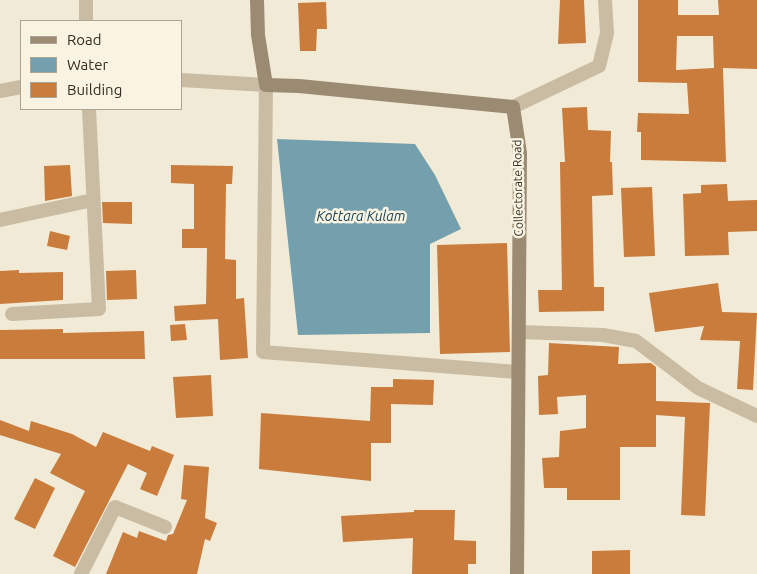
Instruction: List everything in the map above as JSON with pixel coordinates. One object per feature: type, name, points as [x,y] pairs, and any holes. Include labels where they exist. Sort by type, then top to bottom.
[{"type":"main road","points":[[257,0],[258,35],[266,86],[298,86],[513,107]]},
{"type":"main road","name":"Collectorate Road","points":[[513,107],[520,153],[517,574]]},
{"type":"street","points":[[86,0],[86,20]]},
{"type":"street","points":[[513,107],[599,66],[607,33],[605,0]]},
{"type":"street","points":[[182,80],[266,86],[263,352],[517,372]]},
{"type":"street","points":[[0,91],[20,87]]},
{"type":"street","points":[[12,314],[99,309],[88,110]]},
{"type":"street","points":[[0,220],[93,200]]},
{"type":"street","points":[[520,332],[603,335],[636,341],[698,388],[757,416]]},
{"type":"street","points":[[81,574],[115,507],[165,527]]},
{"type":"water","name":"Kottara Kulam","points":[[277,139],[415,144],[435,175],[461,229],[430,244],[430,333],[298,335]]},
{"type":"building","points":[[560,0],[584,0],[586,43],[558,44]]},
{"type":"building","points":[[638,0],[678,0],[678,15],[719,15],[718,0],[757,0],[757,69],[723,68],[726,162],[641,160],[641,132],[637,132],[638,113],[689,114],[687,83],[638,82]],"holes":[[[677,36],[713,36],[714,68],[676,70]]]},
{"type":"building","points":[[326,2],[327,29],[317,29],[316,51],[300,51],[298,3]]},
{"type":"building","points":[[587,107],[588,130],[611,131],[610,162],[612,162],[613,195],[592,196],[594,287],[604,287],[604,311],[539,312],[538,290],[562,290],[560,162],[565,162],[562,108]]},
{"type":"building","points":[[70,165],[72,196],[45,201],[44,166]]},
{"type":"building","points":[[171,165],[233,166],[232,184],[226,184],[225,259],[236,260],[236,299],[244,298],[248,358],[220,360],[218,319],[175,321],[174,306],[206,304],[207,248],[182,248],[182,229],[194,229],[194,184],[171,183]]},
{"type":"building","points":[[727,184],[728,201],[757,200],[757,231],[728,232],[729,255],[685,256],[683,194],[701,193],[701,185]]},
{"type":"building","points":[[652,187],[655,256],[624,257],[621,188]]},
{"type":"building","points":[[102,202],[132,202],[132,224],[103,223]]},
{"type":"building","points":[[50,231],[70,236],[67,250],[47,246]]},
{"type":"building","points":[[507,243],[510,352],[440,354],[437,245]]},
{"type":"building","points":[[19,270],[19,273],[63,272],[63,300],[0,304],[0,271]]},
{"type":"building","points":[[136,270],[137,299],[107,300],[106,271]]},
{"type":"building","points":[[718,283],[722,312],[757,313],[753,390],[737,389],[740,341],[700,340],[704,326],[655,332],[649,293]]},
{"type":"building","points":[[185,324],[187,340],[171,341],[170,325]]},
{"type":"building","points":[[63,329],[63,333],[144,331],[145,359],[0,359],[0,330]]},
{"type":"building","points":[[549,343],[619,347],[618,364],[651,363],[656,367],[656,401],[710,403],[705,516],[681,515],[685,417],[656,415],[656,447],[620,447],[620,500],[567,500],[567,488],[544,488],[542,458],[559,457],[560,431],[586,428],[586,395],[557,397],[558,414],[539,415],[538,376],[548,375]]},
{"type":"building","points":[[211,375],[213,416],[176,418],[173,377]]},
{"type":"building","points":[[393,379],[434,380],[433,405],[391,404],[391,443],[371,443],[371,481],[259,469],[261,413],[370,421],[371,387],[393,387]]},
{"type":"building","points":[[0,420],[29,431],[31,421],[72,434],[96,447],[103,432],[150,451],[152,446],[174,455],[157,496],[140,489],[147,473],[128,464],[75,567],[53,556],[85,491],[50,473],[61,454],[0,435]]},
{"type":"building","points":[[184,465],[209,467],[205,518],[217,523],[210,541],[205,539],[197,574],[106,574],[123,532],[137,538],[139,531],[166,541],[168,535],[173,534],[187,500],[181,499]]},
{"type":"building","points":[[35,478],[55,488],[35,529],[14,519]]},
{"type":"building","points":[[414,510],[455,510],[454,540],[476,541],[476,564],[468,564],[468,574],[412,574],[413,538],[343,542],[341,516],[414,512]]},
{"type":"building","points":[[630,550],[630,574],[592,574],[592,551]]}]
